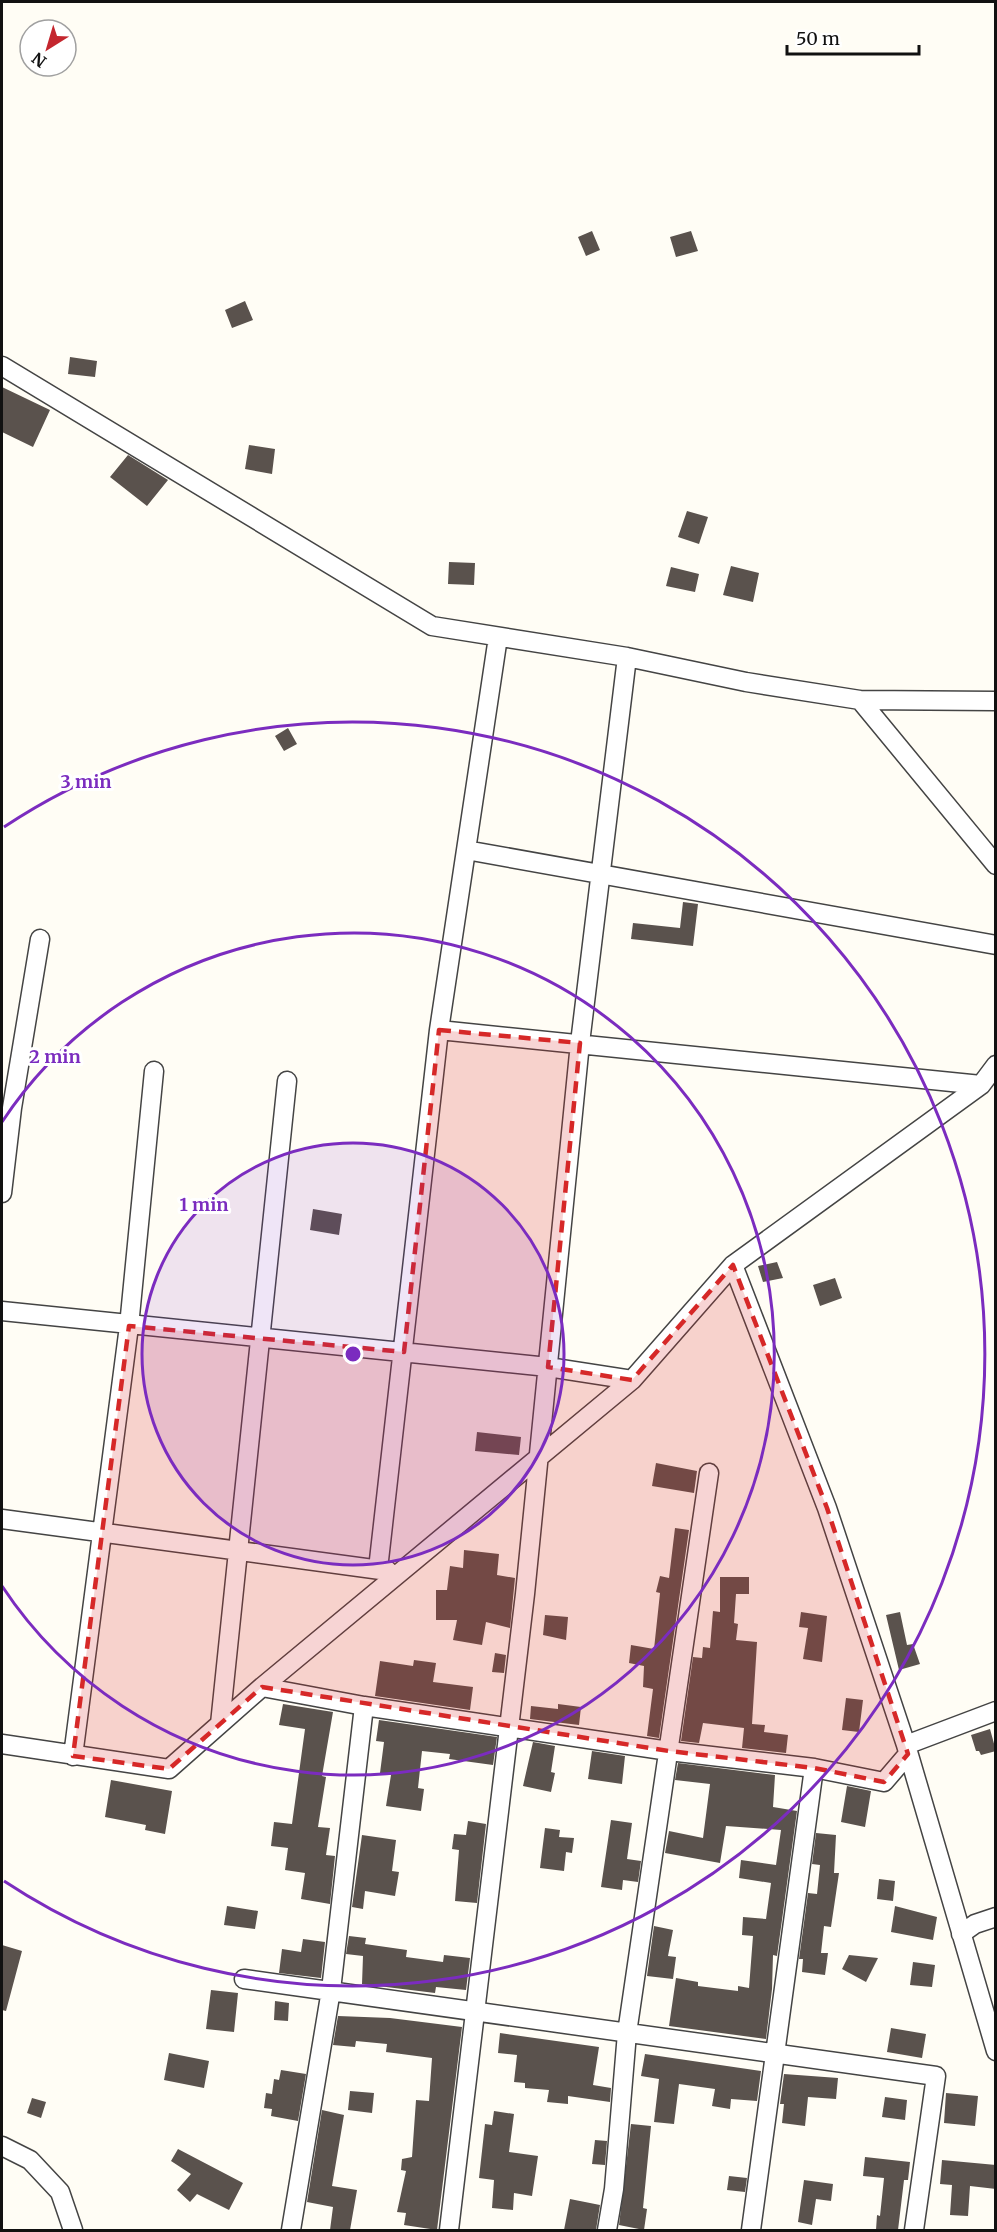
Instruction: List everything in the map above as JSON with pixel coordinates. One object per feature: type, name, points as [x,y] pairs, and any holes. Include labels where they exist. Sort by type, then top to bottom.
[{"type":"street","points":[[2,366],[432,626],[627,657],[746,682],[860,700],[996,701]]},
{"type":"street","points":[[378,1569],[439,1030],[498,637]]},
{"type":"street","points":[[449,2230],[509,1726],[580,1043],[627,657]]},
{"type":"street","points":[[860,700],[996,865]]},
{"type":"street","points":[[466,850],[996,945]]},
{"type":"street","points":[[2,1193],[7,1108],[40,939]]},
{"type":"street","points":[[439,1030],[981,1085]]},
{"type":"street","points":[[2,1744],[169,1769],[262,1687],[632,1380],[733,1265],[981,1085],[996,1065]]},
{"type":"street","points":[[73,1756],[129,1326],[154,1071]]},
{"type":"street","points":[[220,1724],[287,1081]]},
{"type":"street","points":[[733,1265],[826,1508],[907,1749],[996,2051]]},
{"type":"street","points":[[2,1311],[129,1326],[262,1336],[548,1367],[632,1380]]},
{"type":"street","points":[[607,2230],[614,2189],[627,2033],[708,1473]]},
{"type":"street","points":[[2,1519],[378,1569],[399,1574]]},
{"type":"street","points":[[262,1687],[364,1706],[669,1751],[814,1768],[884,1782],[907,1749],[996,1711]]},
{"type":"street","points":[[291,2230],[331,1990],[364,1706]]},
{"type":"street","points":[[751,2230],[814,1768]]},
{"type":"street","points":[[961,1934],[975,1923],[996,1917]]},
{"type":"street","points":[[244,1979],[936,2076],[914,2230]]},
{"type":"street","points":[[2,2146],[30,2160],[60,2192],[73,2230]]},
{"type":"highlighted area","points":[[439,1030],[580,1043],[548,1367],[632,1380],[733,1265],[827,1508],[908,1754],[884,1782],[814,1768],[669,1751],[262,1687],[169,1769],[73,1756],[129,1326],[404,1352]]},
{"type":"building","points":[[592,231],[600,250],[586,256],[578,237]]},
{"type":"building","points":[[691,231],[698,251],[676,257],[670,237]]},
{"type":"building","points":[[245,301],[253,320],[232,328],[225,310]]},
{"type":"building","points":[[70,357],[97,361],[95,377],[68,374]]},
{"type":"building","points":[[2,387],[50,410],[33,447],[2,432]]},
{"type":"building","points":[[249,445],[275,449],[272,474],[245,469]]},
{"type":"building","points":[[128,455],[168,480],[147,506],[110,477]]},
{"type":"building","points":[[687,511],[708,517],[699,544],[678,537]]},
{"type":"building","points":[[449,562],[475,563],[474,585],[448,584]]},
{"type":"building","points":[[731,566],[759,573],[753,602],[723,595]]},
{"type":"building","points":[[671,567],[699,574],[695,592],[666,586]]},
{"type":"building","points":[[288,728],[297,744],[284,751],[275,736]]},
{"type":"building","points":[[683,902],[698,904],[693,946],[631,939],[633,923],[680,928]]},
{"type":"building","points":[[313,1209],[342,1214],[339,1235],[310,1230]]},
{"type":"building","points":[[777,1262],[783,1278],[763,1282],[758,1266]]},
{"type":"building","points":[[835,1278],[842,1298],[820,1306],[813,1285]]},
{"type":"building","points":[[477,1432],[521,1437],[519,1455],[475,1451]]},
{"type":"building","points":[[656,1463],[697,1471],[694,1493],[652,1486]]},
{"type":"building","points":[[675,1528],[689,1530],[659,1738],[647,1736],[653,1689],[643,1687],[644,1666],[629,1663],[631,1645],[654,1649],[660,1593],[656,1592],[660,1576],[669,1578]]},
{"type":"building","points":[[464,1550],[499,1554],[497,1575],[515,1578],[510,1628],[486,1622],[482,1645],[453,1640],[457,1620],[436,1620],[436,1590],[447,1590],[450,1566],[463,1568]]},
{"type":"building","points":[[720,1577],[749,1577],[749,1594],[736,1594],[734,1623],[738,1624],[736,1640],[757,1642],[752,1724],[765,1725],[764,1732],[788,1735],[786,1753],[742,1748],[744,1728],[703,1723],[699,1743],[681,1741],[693,1657],[702,1658],[703,1647],[710,1648],[713,1611],[720,1612]]},
{"type":"building","points":[[801,1612],[827,1616],[822,1662],[803,1659],[808,1628],[799,1627]]},
{"type":"building","points":[[900,1612],[907,1645],[913,1644],[920,1664],[899,1670],[886,1615]]},
{"type":"building","points":[[545,1615],[568,1617],[566,1640],[543,1635]]},
{"type":"building","points":[[495,1653],[506,1655],[504,1673],[492,1672]]},
{"type":"building","points":[[414,1660],[436,1663],[433,1682],[473,1687],[470,1710],[375,1696],[380,1661],[413,1666]]},
{"type":"building","points":[[846,1698],[863,1700],[859,1732],[842,1730]]},
{"type":"building","points":[[283,1704],[333,1712],[322,1776],[326,1777],[318,1827],[330,1828],[326,1855],[335,1856],[330,1904],[301,1899],[305,1873],[285,1870],[288,1848],[271,1846],[274,1822],[292,1824],[305,1729],[279,1725]]},
{"type":"building","points":[[558,1704],[581,1707],[579,1725],[530,1719],[531,1706],[558,1709]]},
{"type":"building","points":[[379,1720],[497,1737],[493,1765],[449,1759],[450,1754],[422,1751],[418,1788],[424,1789],[421,1811],[386,1806],[391,1775],[380,1773],[384,1742],[376,1741]]},
{"type":"building","points":[[990,1729],[996,1751],[981,1755],[979,1751],[976,1751],[971,1735]]},
{"type":"building","points":[[533,1742],[555,1746],[551,1772],[555,1773],[551,1792],[523,1786]]},
{"type":"building","points":[[592,1751],[625,1756],[622,1784],[588,1779]]},
{"type":"building","points":[[678,1763],[775,1775],[773,1807],[797,1811],[777,1956],[773,1955],[772,1989],[766,2039],[669,2026],[676,1978],[698,1982],[698,1986],[738,1991],[738,1986],[749,1988],[753,1936],[742,1935],[743,1917],[766,1919],[771,1883],[739,1878],[741,1860],[776,1865],[781,1830],[726,1826],[720,1863],[665,1853],[669,1831],[703,1838],[710,1784],[675,1780]]},
{"type":"building","points":[[111,1780],[172,1791],[165,1834],[145,1830],[146,1825],[105,1817]]},
{"type":"building","points":[[847,1786],[871,1791],[865,1827],[841,1822]]},
{"type":"building","points":[[611,1820],[632,1823],[627,1859],[641,1861],[638,1882],[623,1880],[622,1890],[601,1887]]},
{"type":"building","points":[[468,1821],[486,1824],[477,1903],[455,1901],[459,1850],[452,1849],[454,1834],[466,1835]]},
{"type":"building","points":[[545,1828],[560,1830],[559,1837],[574,1838],[572,1853],[566,1852],[564,1871],[540,1868]]},
{"type":"building","points":[[816,1833],[836,1835],[834,1873],[839,1873],[831,1927],[824,1926],[821,1953],[828,1953],[825,1975],[802,1972],[803,1959],[799,1959],[808,1893],[817,1894],[820,1865],[812,1864]]},
{"type":"building","points":[[362,1835],[396,1840],[392,1871],[399,1872],[395,1896],[365,1891],[363,1909],[352,1907]]},
{"type":"building","points":[[879,1879],[895,1881],[893,1901],[877,1899]]},
{"type":"building","points":[[227,1906],[258,1911],[255,1929],[224,1925]]},
{"type":"building","points":[[895,1906],[937,1917],[933,1940],[891,1932]]},
{"type":"building","points":[[654,1926],[673,1930],[668,1956],[676,1957],[673,1979],[647,1976]]},
{"type":"building","points":[[349,1936],[366,1938],[365,1944],[407,1950],[406,1957],[443,1962],[444,1955],[470,1958],[466,1990],[436,1987],[435,1993],[362,1984],[363,1956],[346,1954]]},
{"type":"building","points":[[303,1939],[325,1942],[321,1978],[279,1973],[282,1949],[301,1952]]},
{"type":"building","points":[[2,1945],[22,1951],[6,2011],[2,2010]]},
{"type":"building","points":[[849,1955],[878,1958],[866,1982],[842,1969]]},
{"type":"building","points":[[913,1962],[935,1965],[932,1987],[910,1985]]},
{"type":"building","points":[[211,1990],[238,1993],[234,2032],[206,2029]]},
{"type":"building","points":[[275,2001],[289,2003],[288,2021],[274,2020]]},
{"type":"building","points":[[338,2016],[390,2018],[462,2027],[437,2230],[404,2225],[406,2213],[397,2212],[406,2171],[401,2170],[402,2159],[412,2157],[416,2100],[429,2101],[432,2058],[386,2052],[387,2044],[356,2041],[355,2047],[333,2045]]},
{"type":"building","points":[[891,2028],[926,2034],[922,2058],[887,2052]]},
{"type":"building","points":[[500,2033],[599,2047],[593,2085],[611,2088],[610,2102],[568,2096],[568,2104],[547,2102],[549,2090],[525,2088],[525,2083],[514,2082],[517,2055],[498,2053]]},
{"type":"building","points":[[169,2053],[209,2061],[204,2088],[164,2080]]},
{"type":"building","points":[[645,2054],[761,2071],[757,2101],[731,2099],[730,2109],[712,2106],[715,2089],[679,2084],[674,2124],[654,2122],[659,2079],[641,2076]]},
{"type":"building","points":[[281,2070],[306,2074],[298,2121],[271,2116],[272,2109],[264,2108],[266,2093],[272,2094],[274,2079],[279,2080]]},
{"type":"building","points":[[784,2074],[838,2078],[836,2099],[808,2097],[805,2126],[782,2123],[784,2104],[780,2104]]},
{"type":"building","points":[[350,2091],[374,2093],[372,2113],[348,2110]]},
{"type":"building","points":[[946,2093],[978,2096],[975,2126],[944,2123]]},
{"type":"building","points":[[885,2097],[907,2100],[905,2120],[882,2117]]},
{"type":"building","points":[[32,2098],[46,2102],[41,2118],[27,2113]]},
{"type":"building","points":[[322,2110],[344,2115],[332,2186],[357,2190],[350,2230],[330,2230],[333,2207],[307,2202]]},
{"type":"building","points":[[494,2111],[514,2114],[509,2152],[538,2156],[532,2196],[514,2193],[513,2210],[492,2208],[494,2180],[479,2178],[485,2124],[492,2125]]},
{"type":"building","points":[[631,2124],[651,2126],[643,2208],[647,2209],[644,2230],[619,2225]]},
{"type":"building","points":[[595,2140],[607,2141],[605,2165],[592,2164]]},
{"type":"building","points":[[178,2149],[243,2183],[229,2210],[197,2194],[190,2202],[177,2190],[191,2174],[171,2161]]},
{"type":"building","points":[[865,2157],[910,2162],[908,2180],[904,2180],[898,2230],[876,2230],[877,2215],[880,2216],[884,2178],[863,2176]]},
{"type":"building","points":[[942,2160],[996,2165],[996,2189],[970,2186],[968,2216],[950,2215],[952,2185],[940,2184]]},
{"type":"building","points":[[729,2176],[747,2178],[745,2192],[727,2190]]},
{"type":"building","points":[[804,2180],[833,2184],[831,2201],[816,2199],[812,2225],[798,2222]]},
{"type":"building","points":[[570,2199],[600,2205],[596,2230],[564,2230]]}]
